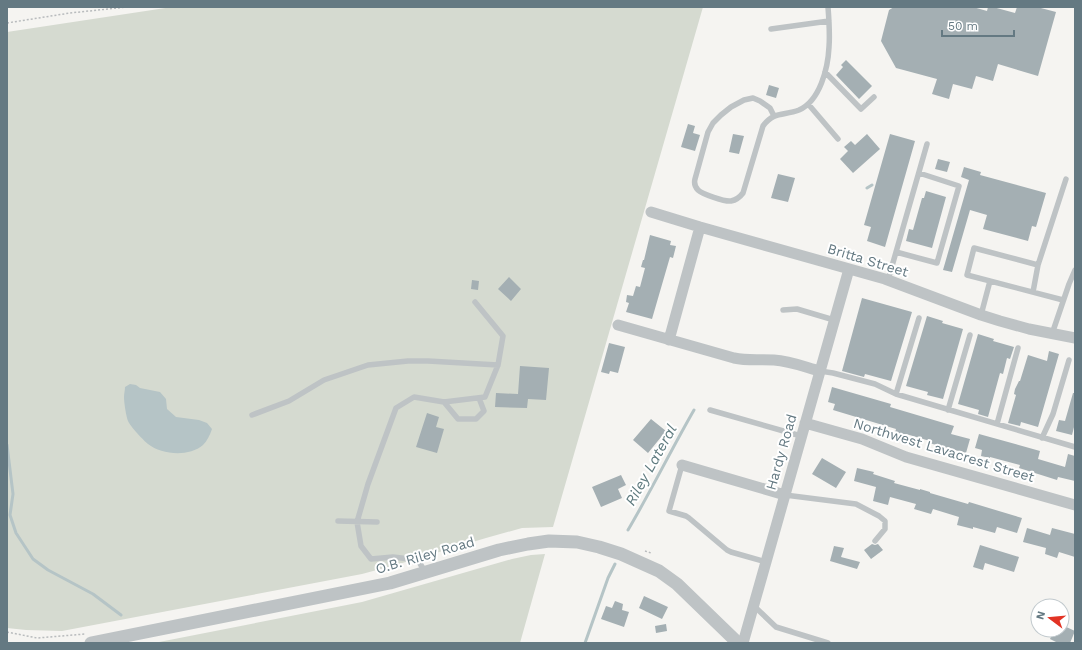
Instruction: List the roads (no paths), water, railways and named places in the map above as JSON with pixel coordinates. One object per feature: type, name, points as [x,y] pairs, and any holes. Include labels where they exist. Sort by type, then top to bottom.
[{"type":"street","name":"Britta Street","points":[[651,212],[888,280],[981,315],[1029,329],[1075,338]]},
{"type":"street","points":[[669,340],[700,227]]},
{"type":"street","name":"Hardy Road","points":[[743,643],[849,269]]},
{"type":"street","points":[[618,325],[734,358],[745,360],[775,360],[791,362],[820,371]]},
{"type":"street","name":"Northwest Lavacrest Street","points":[[805,423],[862,439],[906,457],[1075,505]]},
{"type":"street","points":[[682,465],[785,495]]},
{"type":"street","name":"O.B. Riley Road","points":[[91,643],[390,583],[499,550],[550,541],[577,542],[599,547],[640,562],[659,571],[677,584],[738,643]]},
{"type":"lane","points":[[774,116],[770,108],[753,98],[744,100],[731,107],[713,123],[708,132],[694,179],[694,184],[701,193],[728,201],[733,201],[739,198],[743,193],[763,126],[774,116],[798,111],[809,104],[818,89],[825,72],[829,47],[828,7]]},
{"type":"lane","points":[[770,29],[829,21]]},
{"type":"lane","points":[[825,72],[861,109],[874,97]]},
{"type":"lane","points":[[809,104],[838,139]]},
{"type":"lane","points":[[888,280],[927,144]]},
{"type":"lane","points":[[896,252],[937,263],[959,186],[919,173]]},
{"type":"lane","points":[[1033,292],[1038,265],[1066,179]]},
{"type":"lane","points":[[1038,265],[974,248],[967,275],[1063,300]]},
{"type":"lane","points":[[1052,334],[1075,270]]},
{"type":"lane","points":[[981,315],[990,281]]},
{"type":"lane","points":[[426,572],[418,560],[393,557],[371,559],[361,546],[357,522],[368,484],[396,408],[414,397],[444,402],[486,397],[498,365],[503,336],[475,302]]},
{"type":"lane","points":[[783,310],[797,309],[834,320]]},
{"type":"lane","points":[[896,394],[919,318]]},
{"type":"lane","points":[[948,410],[970,335]]},
{"type":"lane","points":[[997,424],[1018,348]]},
{"type":"lane","points":[[1042,438],[1054,414],[1069,360]]},
{"type":"lane","points":[[252,415],[289,401],[324,380],[368,365],[421,361],[498,365]]},
{"type":"lane","points":[[820,371],[875,384],[896,394],[1075,447]]},
{"type":"lane","points":[[444,402],[458,419],[476,420],[484,410],[479,398]]},
{"type":"lane","points":[[710,410],[801,436]]},
{"type":"lane","points":[[682,465],[669,511],[689,518],[727,550],[766,562]]},
{"type":"lane","points":[[785,495],[856,504],[880,516],[885,521],[885,529],[875,541]]},
{"type":"lane","points":[[338,521],[377,522]]},
{"type":"lane","points":[[753,606],[776,627],[828,643]]},
{"type":"waterway","name":"Riley Lateral","points":[[867,188],[872,185]]},
{"type":"waterway","name":"Riley Lateral","points":[[628,530],[694,410]]},
{"type":"waterway","points":[[7,445],[13,494],[10,515],[16,533],[33,559],[48,570],[93,594],[121,615]]},
{"type":"waterway","name":"Riley Lateral","points":[[585,643],[608,578],[615,564]]}]
